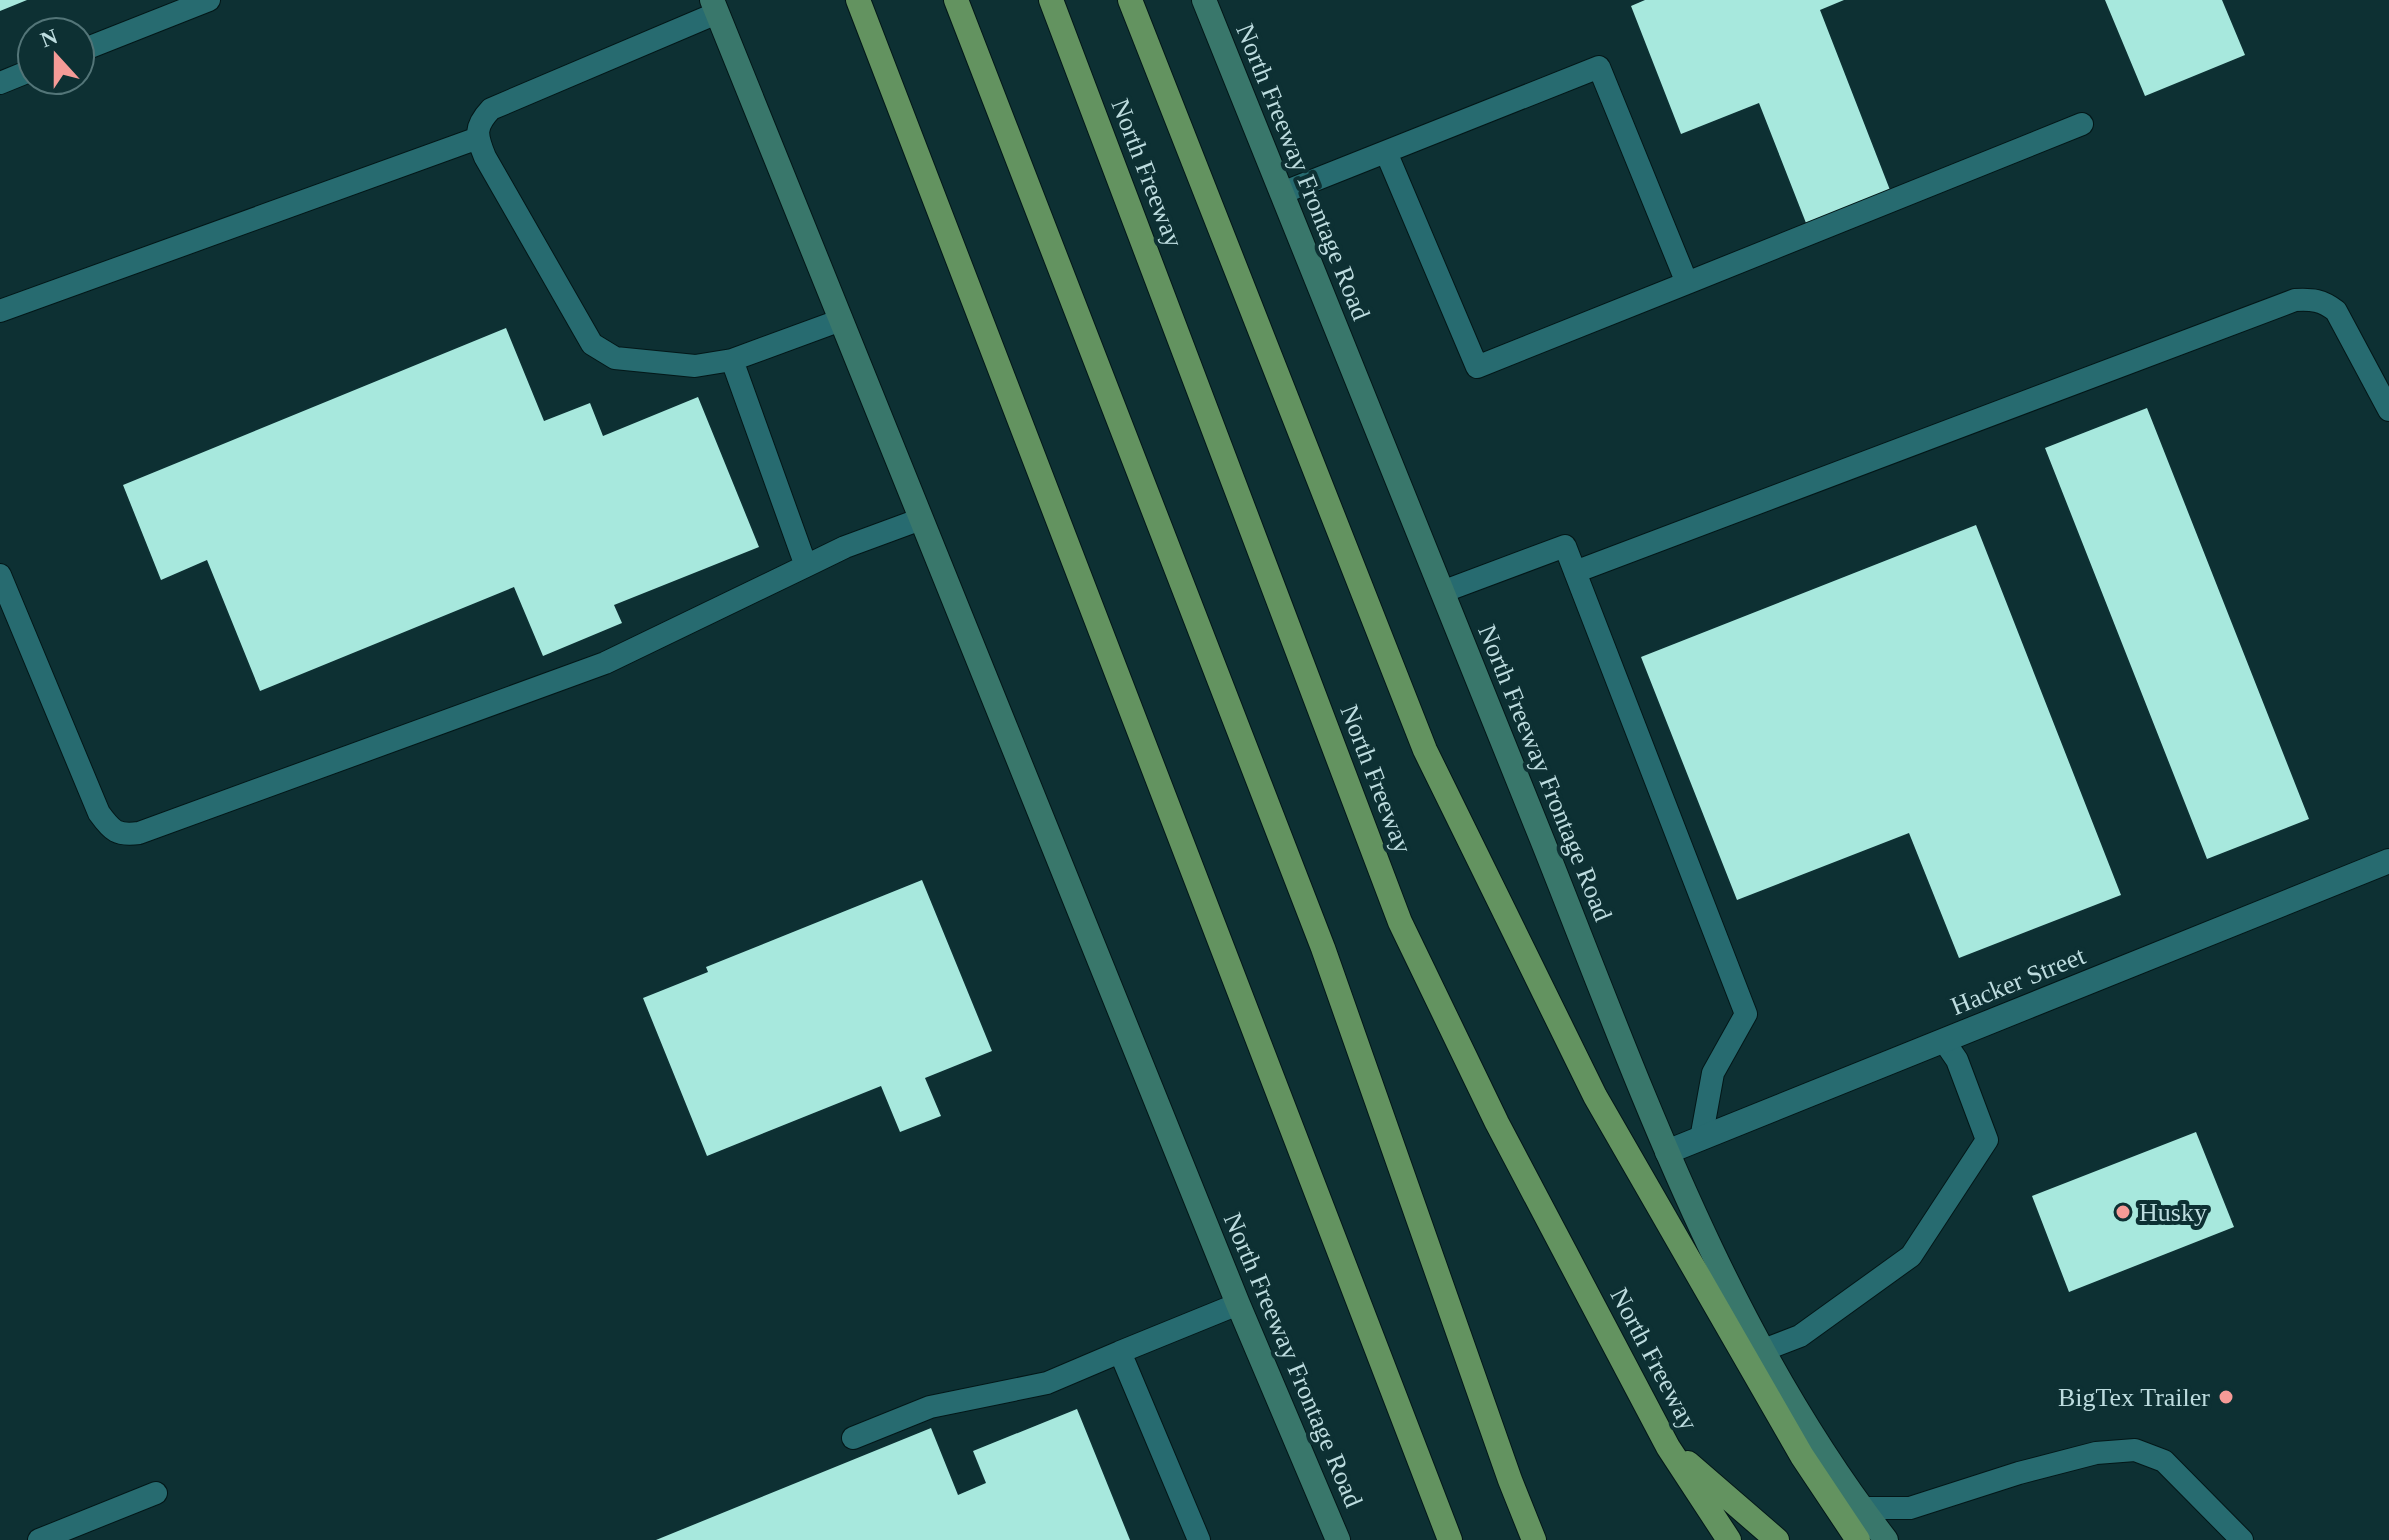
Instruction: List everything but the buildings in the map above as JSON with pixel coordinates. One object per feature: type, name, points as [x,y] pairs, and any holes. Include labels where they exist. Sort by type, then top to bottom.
[{"type":"highway","points":[[858,0],[1450,1540]]},
{"type":"highway","points":[[956,0],[1323,948],[1510,1480],[1534,1540]]},
{"type":"highway","name":"North Freeway","points":[[1051,0],[1400,922],[1497,1123],[1668,1447],[1729,1540]]},
{"type":"highway","points":[[1130,0],[1425,750],[1595,1096],[1802,1456],[1858,1540]]},
{"type":"highway","points":[[1668,1447],[1777,1540]]},
{"type":"main road","name":"North Freeway Frontage Road","points":[[1204,0],[1667,1152],[1761,1351],[1861,1508],[1886,1540]]},
{"type":"main road","name":"North Freeway Frontage Road","points":[[715,6],[1238,1304],[1338,1540]]},
{"type":"street","name":"Hacker Street","points":[[1667,1152],[2389,861]]},
{"type":"lane","points":[[96,45],[209,0]]},
{"type":"lane","points":[[715,6],[491,109],[480,121],[478,138],[485,157],[592,344],[615,358],[695,366],[732,360],[841,320]]},
{"type":"lane","points":[[1282,193],[1599,67],[1687,283]]},
{"type":"lane","points":[[1386,152],[1477,367],[2082,124]]},
{"type":"lane","points":[[0,311],[478,138]]},
{"type":"lane","points":[[1575,572],[2295,300],[2324,301],[2336,311],[2389,410]]},
{"type":"lane","points":[[732,360],[806,566]]},
{"type":"lane","points":[[0,575],[99,813],[110,828],[125,835],[139,833],[605,663],[845,547],[921,519]]},
{"type":"lane","points":[[1442,592],[1565,546],[1746,1014],[1713,1073],[1701,1139]]},
{"type":"lane","points":[[1761,1351],[1800,1336],[1911,1256],[1987,1140],[1957,1060],[1944,1041]]},
{"type":"lane","points":[[853,1438],[930,1407],[1047,1383],[1238,1304]]},
{"type":"lane","points":[[1120,1352],[1199,1540]]},
{"type":"lane","points":[[1861,1508],[1910,1508],[2019,1473],[2096,1453],[2135,1450],[2164,1461],[2242,1540]]},
{"type":"lane","points":[[39,1540],[156,1493]]},
{"type":"place","name":"Husky","points":[[2123,1212]]},
{"type":"place","name":"BigTex Trailer","points":[[2226,1397]]}]
